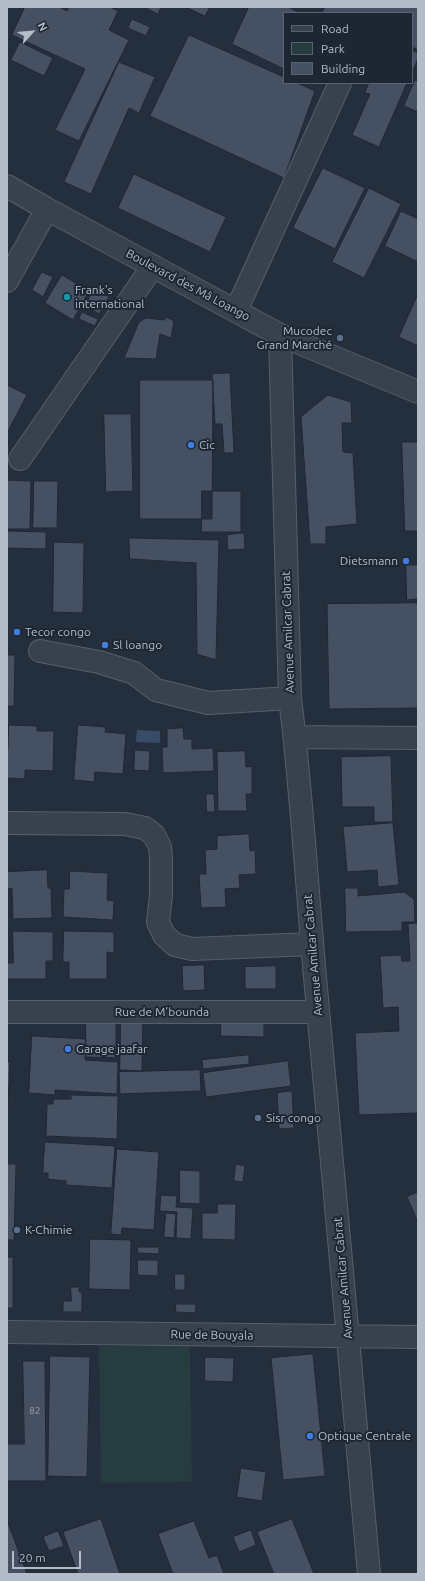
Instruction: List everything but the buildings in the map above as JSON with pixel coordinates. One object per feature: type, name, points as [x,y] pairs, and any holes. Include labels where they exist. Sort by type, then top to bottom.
[{"type":"street","points":[[236,311],[340,84]]},
{"type":"street","name":"Boulevard des Mâ Loango","points":[[7,186],[280,334],[418,392]]},
{"type":"street","points":[[7,281],[47,209]]},
{"type":"street","points":[[20,459],[153,266]]},
{"type":"street","name":"Avenue Amilcar Cabrat","points":[[280,334],[290,698],[295,737],[318,1012],[369,1574]]},
{"type":"street","points":[[40,651],[99,662],[134,673],[156,690],[208,703],[290,698]]},
{"type":"street","points":[[295,737],[418,738]]},
{"type":"street","points":[[7,823],[125,824],[145,828],[154,835],[160,847],[161,895],[158,922],[164,935],[175,945],[192,949],[312,944]]},
{"type":"street","name":"Rue de M'bounda","points":[[7,1012],[318,1012]]},
{"type":"street","name":"Rue de Bouyala","points":[[7,1332],[418,1337]]},
{"type":"green space","points":[[190,1345],[192,1482],[101,1483],[99,1346]]},
{"type":"water","points":[[137,730],[160,731],[160,743],[136,742]]},
{"type":"place","name":"Frank's international","points":[[67,297]]},
{"type":"place","name":"Mucodec Grand Marché","points":[[340,338]]},
{"type":"place","name":"Cic","points":[[191,445]]},
{"type":"place","name":"Dietsmann","points":[[406,561]]},
{"type":"place","name":"Tecor congo","points":[[17,632]]},
{"type":"place","name":"Sl loango","points":[[105,645]]},
{"type":"place","name":"Garage jaafar","points":[[68,1049]]},
{"type":"place","name":"Sisr congo","points":[[258,1118]]},
{"type":"place","name":"K-Chimie","points":[[17,1230]]},
{"type":"place","name":"Optique Centrale","points":[[310,1436]]}]
